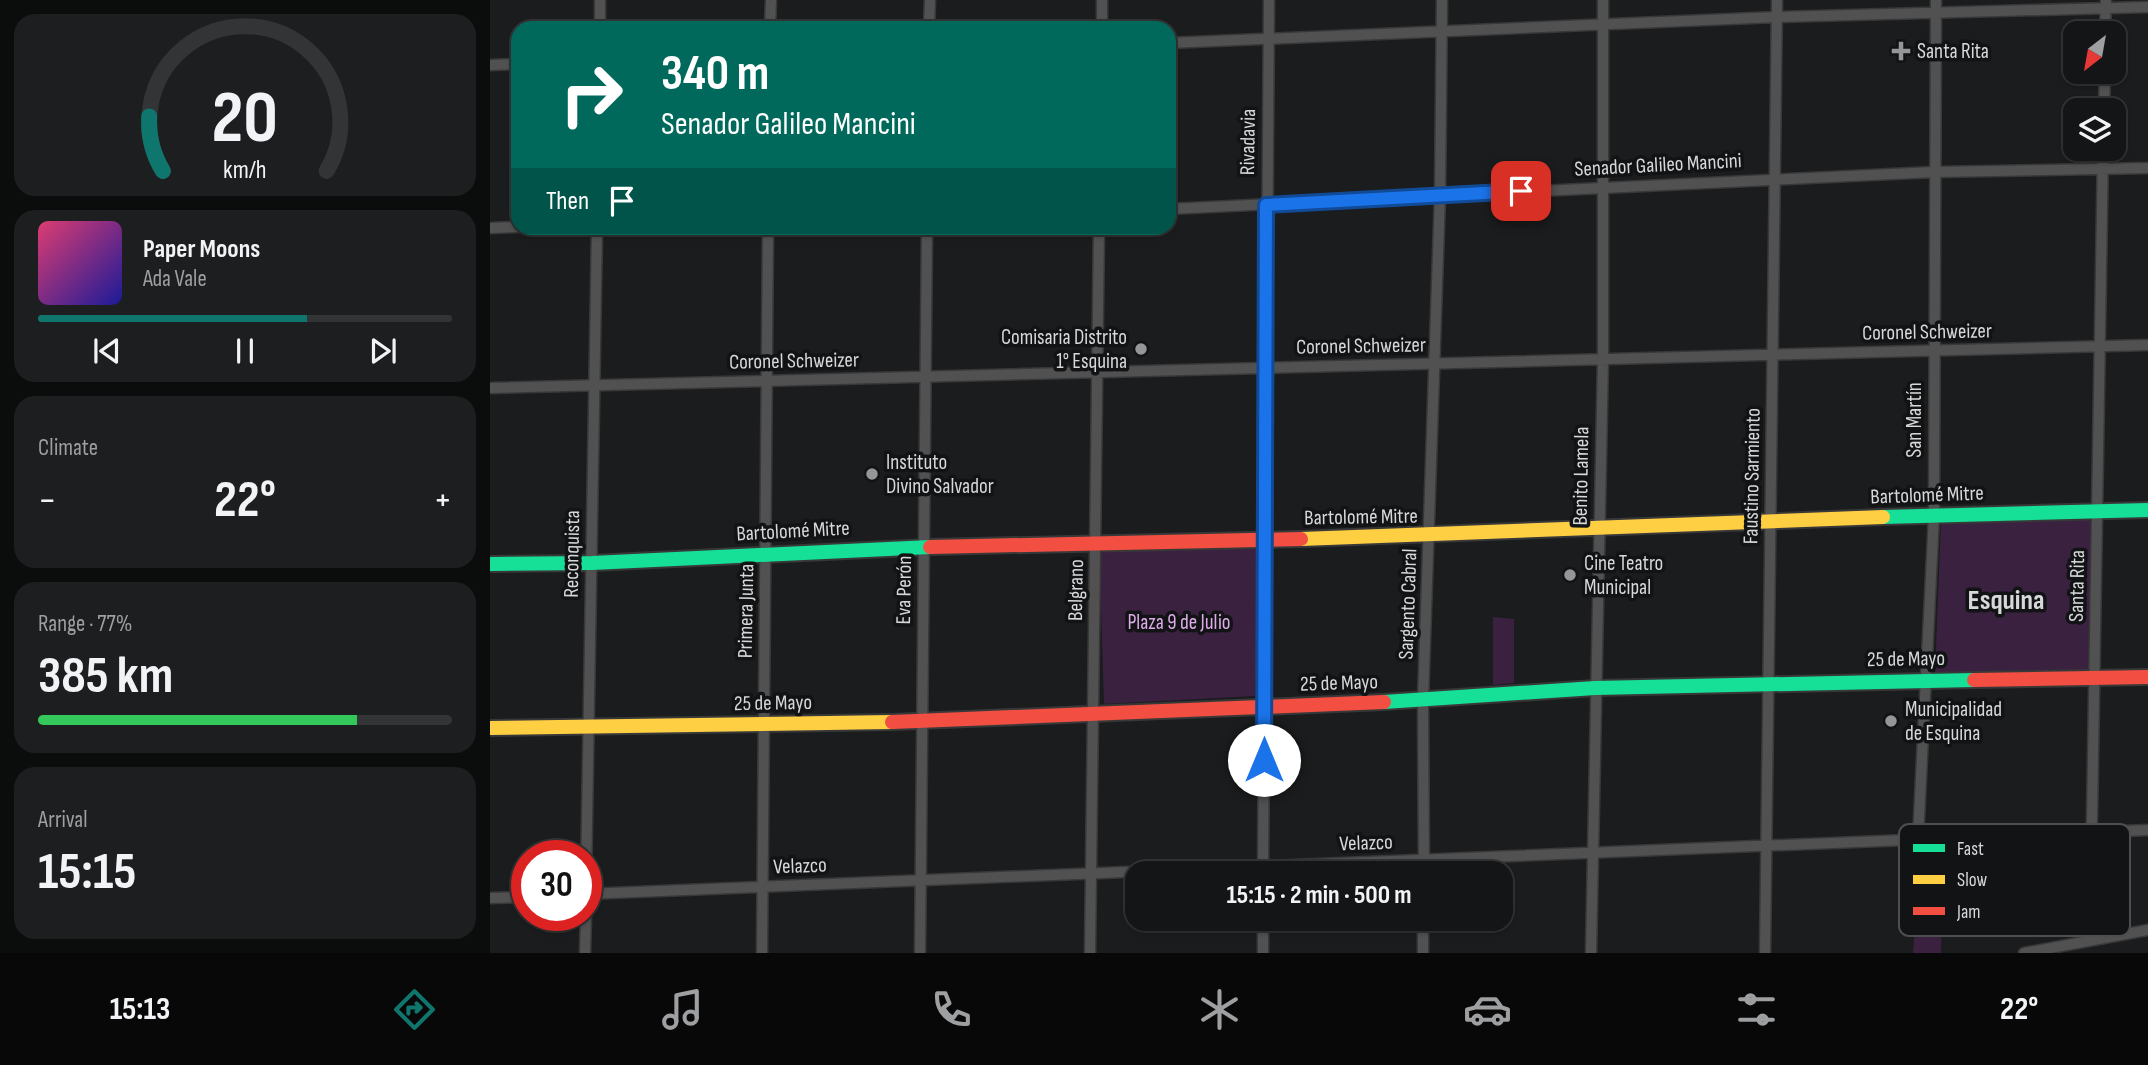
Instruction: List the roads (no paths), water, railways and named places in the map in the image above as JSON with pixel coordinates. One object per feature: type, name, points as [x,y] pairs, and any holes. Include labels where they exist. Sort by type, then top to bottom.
[{"type":"street","points":[[600,0],[600,21]]},
{"type":"street","points":[[770,21],[771,0]]},
{"type":"street","points":[[929,21],[930,0]]},
{"type":"street","points":[[1102,0],[1102,21]]},
{"type":"street","name":"Rivadavia","points":[[1263,861],[1269,0]]},
{"type":"street","name":"Sargento Cabral","points":[[1424,860],[1423,700],[1440,195],[1442,0]]},
{"type":"street","name":"Benito Lamela","points":[[1591,953],[1603,359],[1602,0]]},
{"type":"street","name":"Faustino Sarmiento","points":[[1765,953],[1777,0]]},
{"type":"street","name":"San Martín","points":[[1919,824],[1934,515],[1936,0]]},
{"type":"street","points":[[1176,43],[1777,17],[2106,5],[2148,7]]},
{"type":"street","points":[[490,65],[511,64]]},
{"type":"street","name":"Santa Rita","points":[[2092,824],[2103,161]]},
{"type":"street","name":"Senador Galileo Mancini","points":[[1176,209],[1934,172],[2148,167]]},
{"type":"street","points":[[490,228],[511,227]]},
{"type":"street","name":"Reconquista","points":[[587,840],[597,235]]},
{"type":"street","name":"Primera Junta","points":[[762,953],[768,235]]},
{"type":"street","name":"Eva Perón","points":[[920,953],[928,235]]},
{"type":"street","name":"Belgrano","points":[[1090,953],[1100,235]]},
{"type":"street","name":"Coronel Schweizer","points":[[490,388],[2148,345]]},
{"type":"street","name":"Bartolomé Mitre","points":[[490,564],[592,563],[766,553],[1096,541],[1429,536],[1934,515],[2097,514],[2148,510]]},
{"type":"street","name":"25 de Mayo","points":[[490,729],[922,722],[1423,700],[1595,688],[1926,679],[2148,677]]},
{"type":"street","name":"Velazco","points":[[2130,831],[2148,830]]},
{"type":"street","name":"Velazco","points":[[1408,861],[1899,840]]},
{"type":"street","name":"Velazco","points":[[602,893],[1125,872]]},
{"type":"street","points":[[490,898],[511,897]]},
{"type":"street","points":[[2130,933],[2148,930]]},
{"type":"street","points":[[585,953],[586,931]]},
{"type":"street","points":[[1263,931],[1263,953]]},
{"type":"street","points":[[1423,931],[1423,953]]},
{"type":"street","name":"Santa Rita","points":[[2090,936],[2090,940]]},
{"type":"street","points":[[2024,953],[2113,936]]},
{"type":"place","name":"Santa Rita","points":[[1901,51]]},
{"type":"place","name":"Comisaria Distrito 1° Esquina","points":[[1141,349]]},
{"type":"place","name":"Instituto Divino Salvador","points":[[872,474]]},
{"type":"place","name":"Cine Teatro Municipal","points":[[1570,575]]},
{"type":"place","name":"Municipalidad de Esquina","points":[[1891,721]]},
{"type":"district","name":"Esquina","points":[[2006,600]]},
{"type":"park label","name":"Plaza 9 de Julio","points":[[1179,622]]}]
